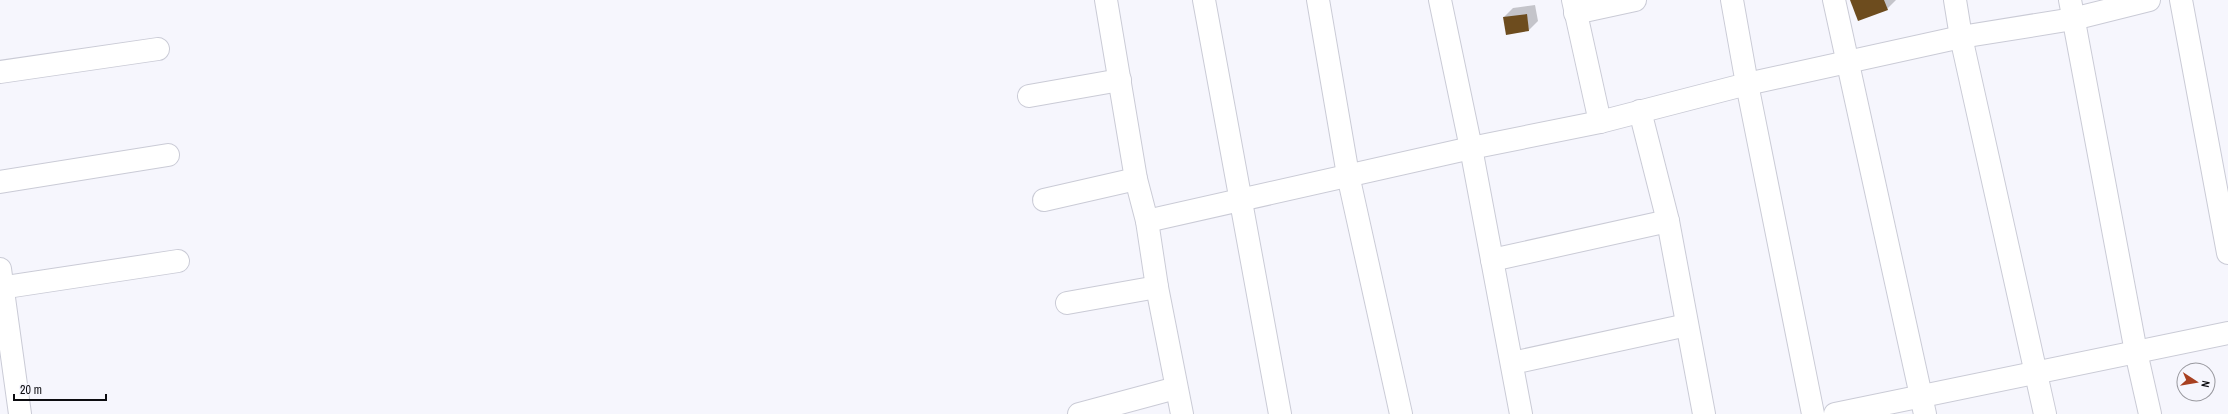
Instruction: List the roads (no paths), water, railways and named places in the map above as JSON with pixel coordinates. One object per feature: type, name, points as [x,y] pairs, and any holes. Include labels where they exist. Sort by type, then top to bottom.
[{"type":"street","points":[[1106,0],[1136,178],[1147,221],[1157,287],[1182,414]]},
{"type":"street","points":[[1204,0],[1280,414]]},
{"type":"street","points":[[1318,0],[1348,175],[1401,414]]},
{"type":"street","points":[[1440,0],[1471,148],[1522,414]]},
{"type":"street","points":[[1600,122],[1574,6],[1635,0]]},
{"type":"street","points":[[1732,0],[1747,84],[1813,414]]},
{"type":"street","points":[[1834,0],[1923,405]]},
{"type":"street","points":[[1955,0],[1961,36],[2046,414]]},
{"type":"street","points":[[1147,221],[1471,148],[1600,122],[1747,84],[2071,10],[2149,0]]},
{"type":"street","points":[[2181,0],[2228,253]]},
{"type":"street","points":[[2071,10],[2136,352],[2150,414]]},
{"type":"street","points":[[0,72],[158,49]]},
{"type":"street","points":[[1029,96],[1120,80]]},
{"type":"street","points":[[1640,111],[1668,221],[1704,414]]},
{"type":"street","points":[[0,182],[168,155]]},
{"type":"street","points":[[1044,200],[1136,178]]},
{"type":"street","points":[[1492,260],[1668,221]]},
{"type":"street","points":[[20,414],[1,282],[178,261]]},
{"type":"street","points":[[1067,303],[1157,287]]},
{"type":"street","points":[[1512,363],[1687,325]]},
{"type":"street","points":[[1835,414],[1923,405],[2037,372],[2228,333]]},
{"type":"street","points":[[1079,414],[1176,388]]}]
